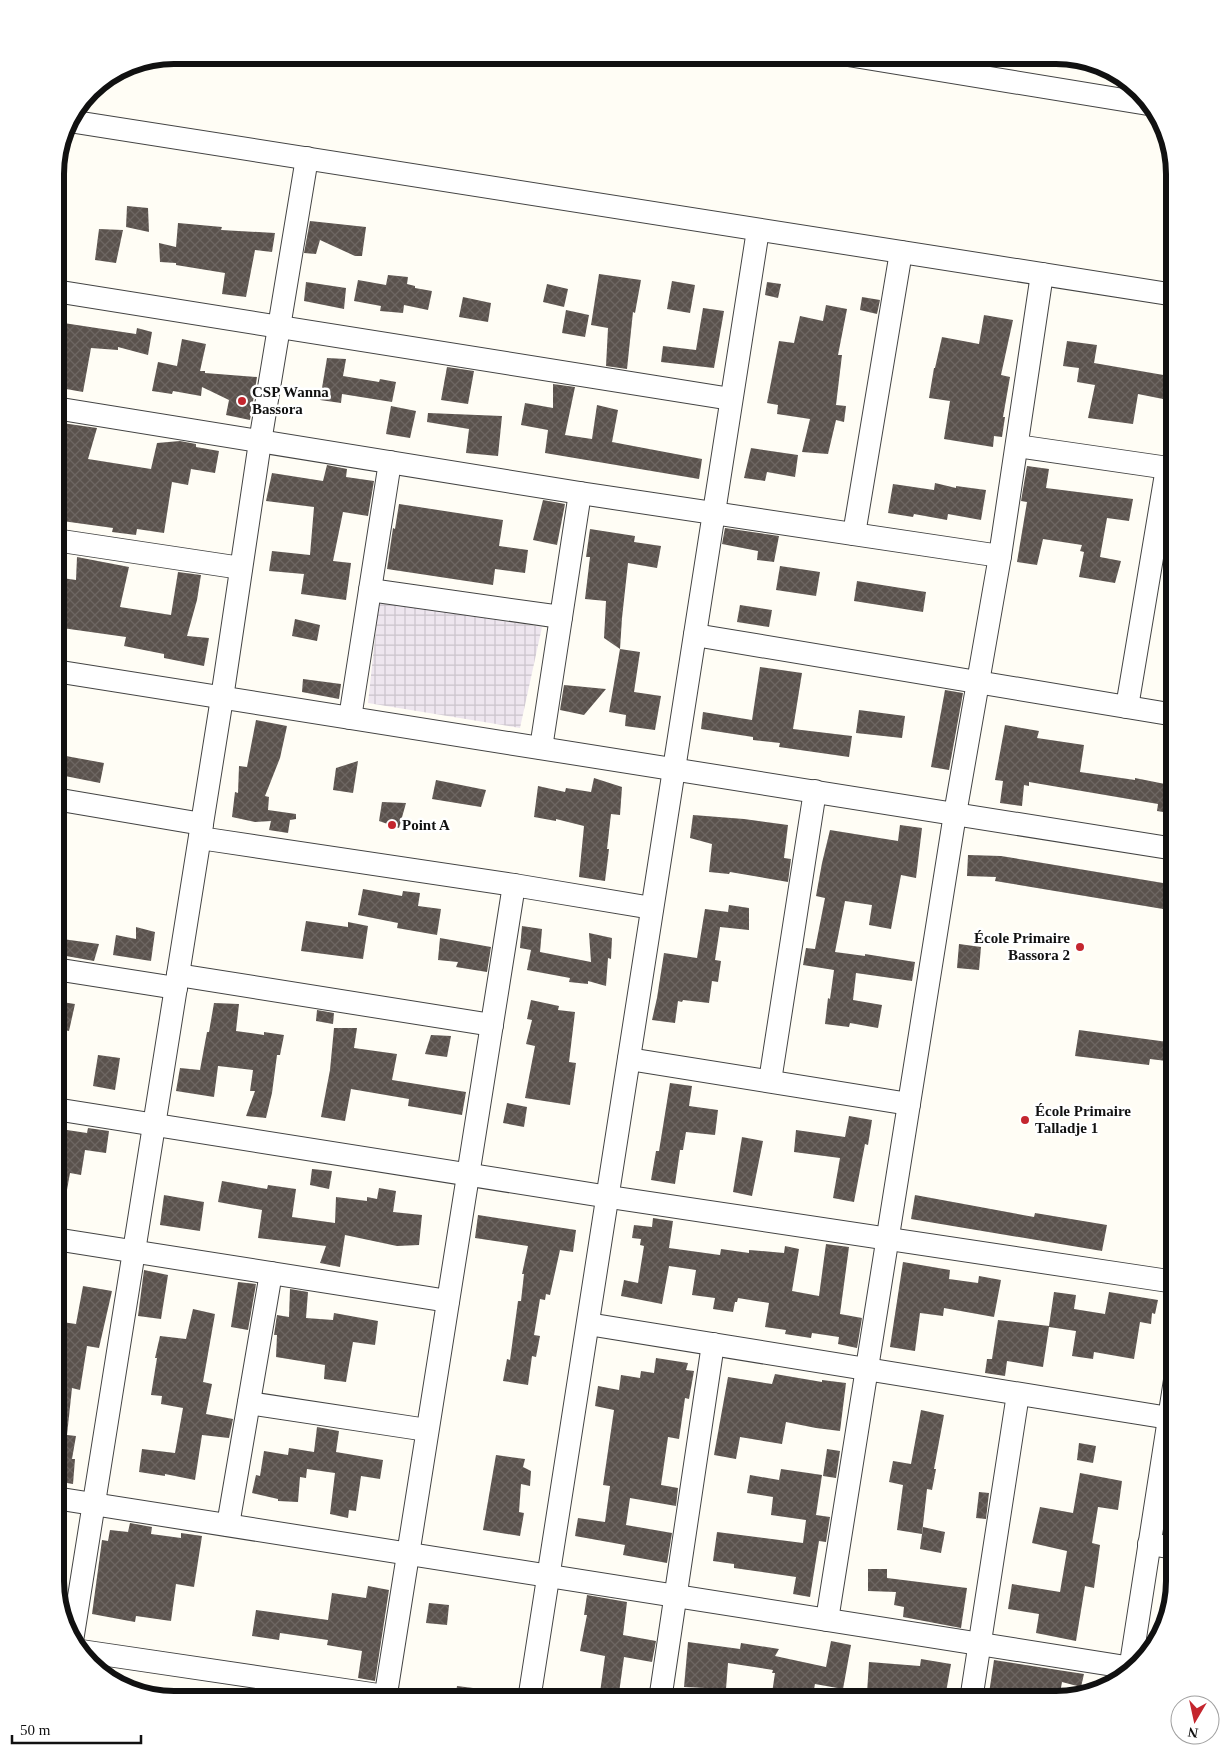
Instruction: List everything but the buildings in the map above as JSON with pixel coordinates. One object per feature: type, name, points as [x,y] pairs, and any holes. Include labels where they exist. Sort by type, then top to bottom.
[{"type":"street","points":[[903,64],[1139,103]]},
{"type":"street","points":[[77,122],[1166,294]]},
{"type":"street","points":[[74,1627],[222,698],[260,442],[307,158]]},
{"type":"street","points":[[530,1691],[758,230]]},
{"type":"street","points":[[854,534],[901,252]]},
{"type":"street","points":[[827,1620],[955,814],[1000,556],[1042,274]]},
{"type":"street","points":[[64,293],[731,399]]},
{"type":"street","points":[[64,409],[580,493],[1000,556]]},
{"type":"street","points":[[1017,446],[1166,467]]},
{"type":"street","points":[[350,718],[390,462]]},
{"type":"street","points":[[541,748],[580,493]]},
{"type":"street","points":[[1126,707],[1166,495]]},
{"type":"street","points":[[64,541],[241,568]]},
{"type":"street","points":[[370,590],[561,617]]},
{"type":"street","points":[[695,635],[1166,714]]},
{"type":"street","points":[[64,672],[1166,847]]},
{"type":"street","points":[[770,1081],[815,792]]},
{"type":"street","points":[[64,801],[201,831],[652,908]]},
{"type":"street","points":[[386,1691],[514,885]]},
{"type":"street","points":[[64,971],[177,982],[492,1025]]},
{"type":"street","points":[[629,1058],[909,1104]]},
{"type":"street","points":[[64,1110],[468,1175],[1166,1281]]},
{"type":"street","points":[[64,1240],[448,1301]]},
{"type":"street","points":[[228,1525],[271,1273]]},
{"type":"street","points":[[588,1324],[1166,1418]]},
{"type":"street","points":[[661,1691],[713,1344]]},
{"type":"street","points":[[972,1691],[1018,1394]]},
{"type":"street","points":[[249,1403],[428,1430]]},
{"type":"street","points":[[1132,1661],[1166,1437]]},
{"type":"street","points":[[64,1499],[1124,1667]]},
{"type":"street","points":[[1149,1544],[1166,1547]]},
{"type":"street","points":[[91,1652],[340,1691]]},
{"type":"shaded area","points":[[379,601],[542,627],[520,728],[368,703]]},
{"type":"place","name":"CSP Wanna Bassora","points":[[242,401]]},
{"type":"place","name":"Point A","points":[[392,825]]},
{"type":"place","name":"École Primaire Bassora 2","points":[[1080,947]]},
{"type":"place","name":"École Primaire Talladje 1","points":[[1025,1120]]}]
